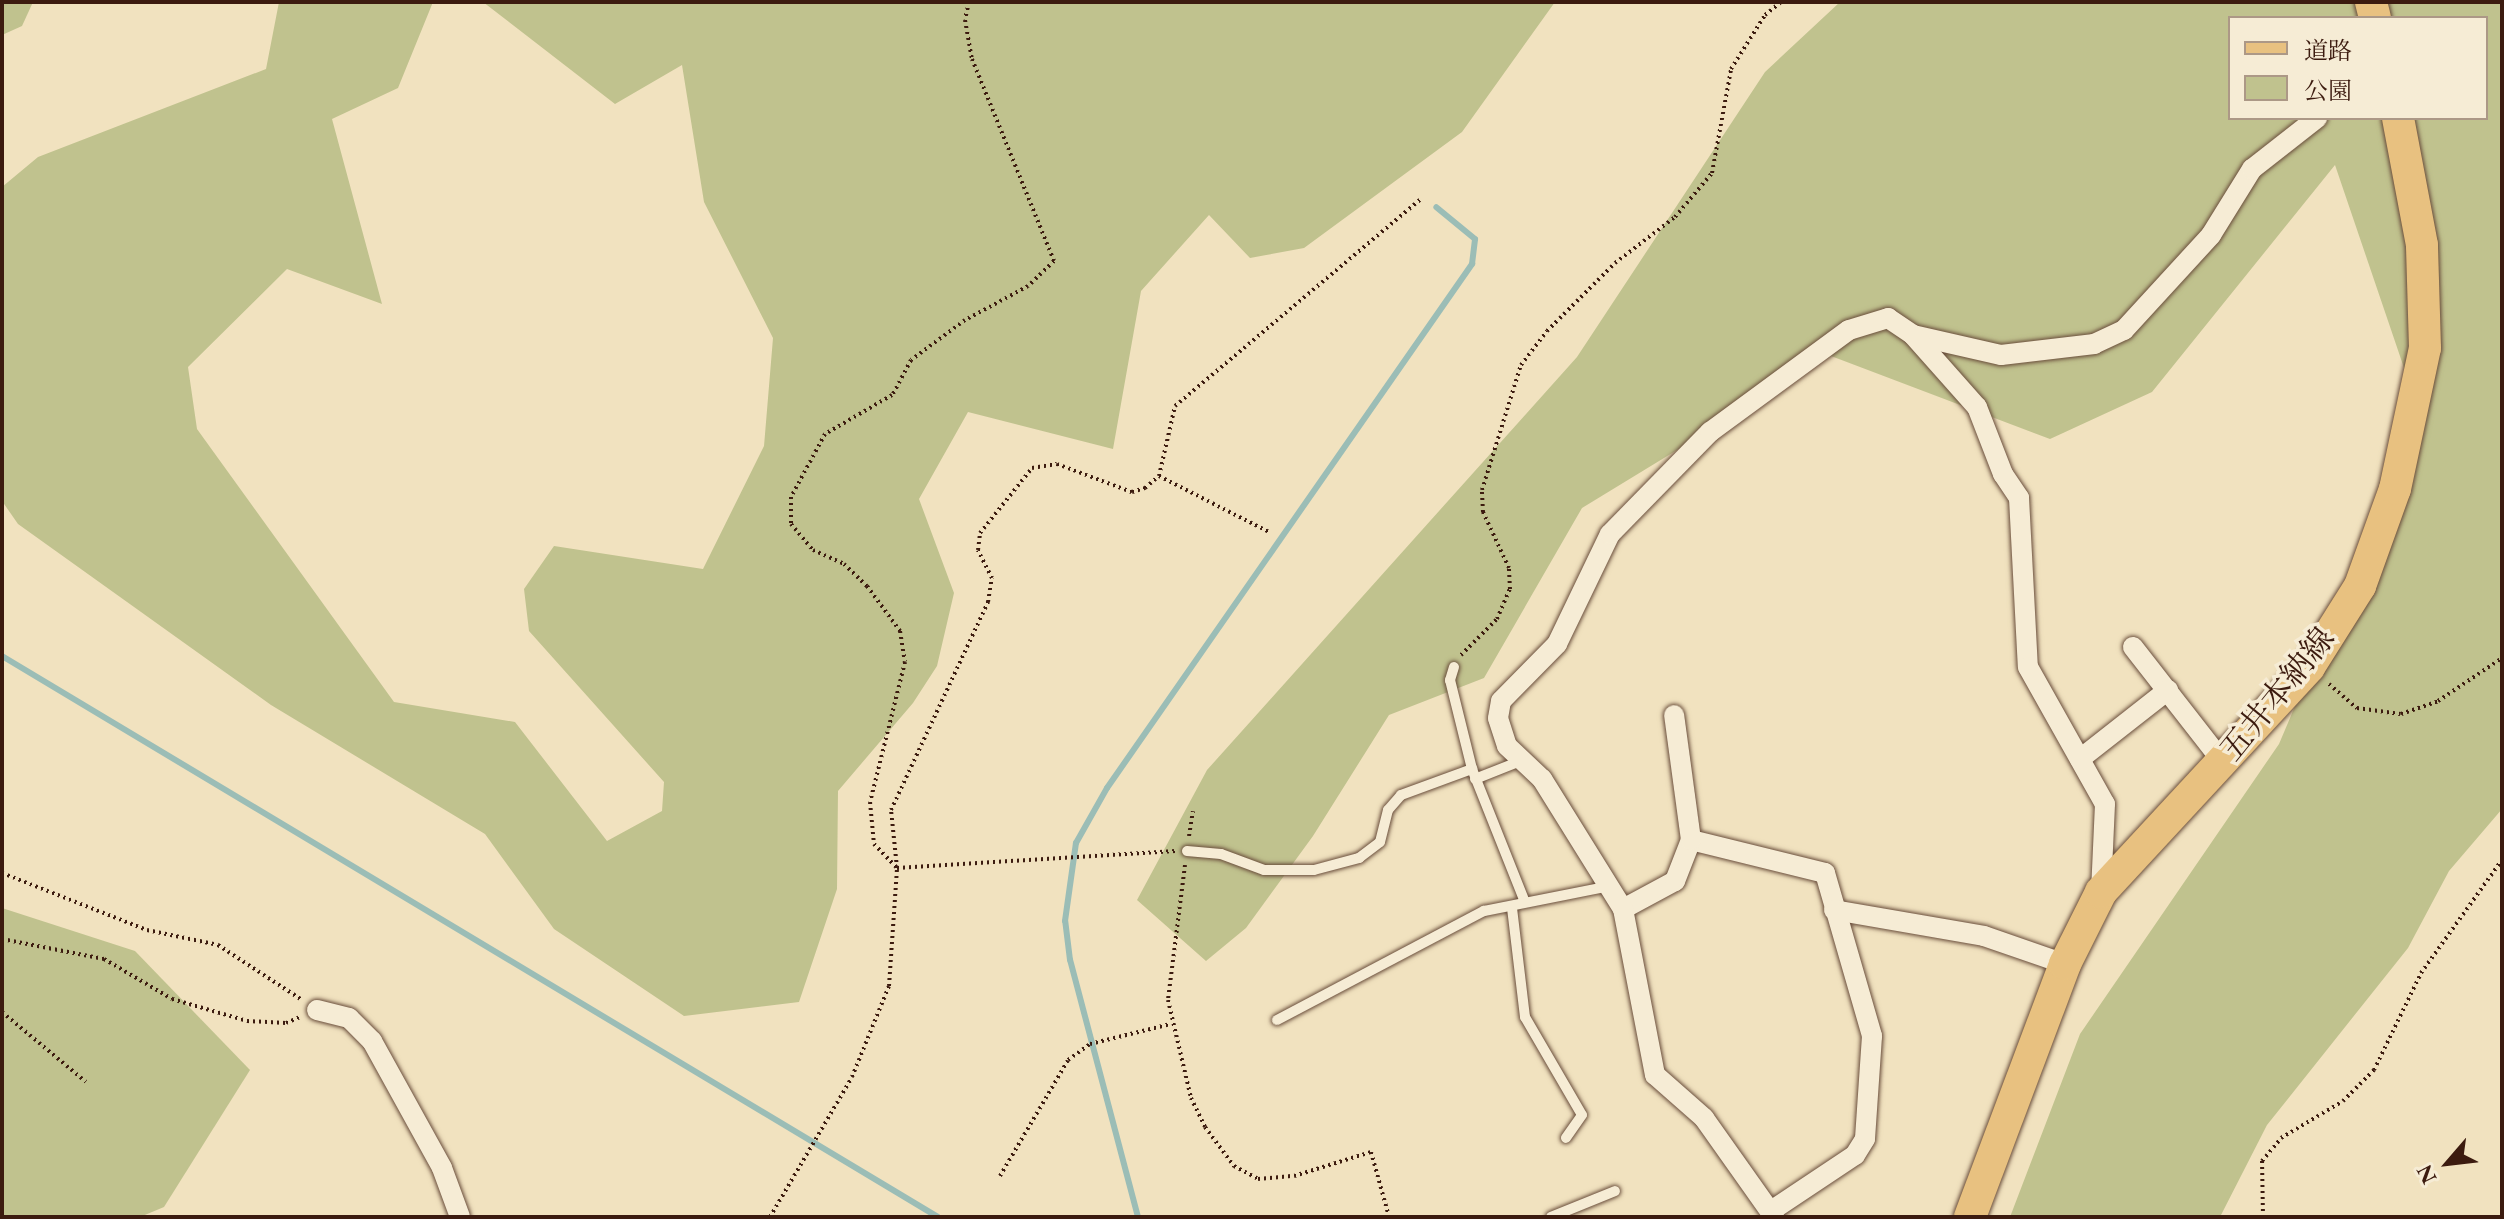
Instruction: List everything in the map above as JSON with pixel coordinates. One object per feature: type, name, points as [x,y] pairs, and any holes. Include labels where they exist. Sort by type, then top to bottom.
[{"type":"main road","name":"五井本納線","points":[[1970,1217],[2065,964],[2101,892],[2309,667],[2360,586],[2395,489],[2419,395],[2423,258],[2398,120]]},
{"type":"street","points":[[1913,335],[2001,355],[2094,344],[2124,330],[2211,235],[2252,169],[2314,120]]},
{"type":"street","points":[[1691,840],[1825,873],[1872,1036],[1865,1139],[1855,1155],[1772,1214],[1704,1118],[1655,1075],[1623,909],[1605,887],[1542,779],[1499,733],[1501,701],[1557,644],[1610,534],[1710,432],[1822,347],[1849,330],[1888,318],[1913,335],[1977,407],[2003,474],[2019,498],[2028,667],[2105,804],[2101,892]]},
{"type":"street","points":[[2133,647],[2223,762]]},
{"type":"street","points":[[2080,759],[2168,690]]},
{"type":"street","points":[[1623,909],[1675,881],[1691,840],[1674,715]]},
{"type":"street","points":[[1834,910],[1984,936],[2065,964]]},
{"type":"street","points":[[317,1010],[349,1018],[372,1041],[442,1168],[460,1217]]},
{"type":"lane","points":[[1454,667],[1450,680],[1474,774],[1524,900]]},
{"type":"lane","points":[[1187,851],[1221,854],[1264,870],[1314,870],[1359,858],[1380,842],[1388,810],[1401,795],[1523,760]]},
{"type":"lane","points":[[1277,1020],[1484,911],[1512,908],[1524,900],[1605,887]]},
{"type":"lane","points":[[1512,908],[1525,1017],[1582,1115],[1566,1138]]},
{"type":"lane","points":[[1551,1217],[1615,1191]]},
{"type":"path","points":[[969,2],[965,20],[972,59],[1054,261],[1028,286],[965,320],[911,360],[892,395],[825,434],[791,497],[791,524],[813,550],[844,564],[867,586],[900,631],[905,662],[870,802],[874,844],[897,868],[1187,851]]},
{"type":"path","points":[[1454,667],[1497,619],[1510,589],[1509,568],[1483,512],[1482,490],[1521,365],[1547,331],[1615,263],[1675,217],[1712,173],[1731,69],[1765,15],[1781,2]]},
{"type":"path","points":[[770,1217],[852,1077],[889,986],[897,868],[891,810],[988,602],[992,578],[978,550],[980,533],[1032,468],[1057,464],[1132,492],[1159,476],[1175,406],[1420,200]]},
{"type":"path","points":[[1159,476],[1269,532]]},
{"type":"path","points":[[2309,667],[2357,708],[2401,714],[2438,701],[2502,658]]},
{"type":"path","points":[[1193,811],[1171,1024],[1191,1098],[1234,1166],[1258,1179],[1294,1176],[1371,1152],[1389,1217]]},
{"type":"path","points":[[2263,1217],[2262,1161],[2281,1138],[2343,1101],[2374,1070],[2421,973],[2502,860]]},
{"type":"path","points":[[2,873],[147,930],[218,945],[317,1010]]},
{"type":"path","points":[[2,939],[104,959],[172,999],[247,1021],[286,1023],[317,1010]]},
{"type":"path","points":[[2,1012],[86,1082]]},
{"type":"path","points":[[1000,1176],[1068,1060],[1090,1044],[1171,1024]]},
{"type":"green space","points":[[2,2],[33,2],[22,26],[2,35]]},
{"type":"green space","points":[[279,2],[433,2],[398,88],[332,119],[382,304],[287,269],[188,367],[197,429],[394,702],[515,722],[607,841],[662,811],[664,782],[529,631],[524,589],[554,546],[703,569],[764,446],[773,338],[704,202],[682,65],[615,104],[483,2],[1555,2],[1462,132],[1304,248],[1250,258],[1209,215],[1141,291],[1113,449],[968,412],[919,499],[954,593],[937,666],[913,703],[838,791],[837,889],[799,1002],[684,1016],[554,929],[485,834],[271,705],[18,524],[2,501],[2,187],[38,157],[266,69]]},
{"type":"green space","points":[[1840,2],[2502,2],[2502,809],[2449,871],[2408,948],[2267,1125],[2220,1217],[2010,1217],[2080,1034],[2279,744],[2419,412],[2335,165],[2152,392],[2050,439],[1831,356],[1582,508],[1484,678],[1389,715],[1313,836],[1246,928],[1206,961],[1137,900],[1207,770],[1577,357],[1765,72]]},
{"type":"green space","points":[[2,908],[135,951],[250,1070],[164,1207],[140,1217],[2,1217]]},
{"type":"waterway","points":[[1138,1217],[1070,960],[1065,921],[1076,843],[1107,788],[1472,264],[1475,239],[1436,207]]},
{"type":"waterway","points":[[2,656],[938,1217]]}]
